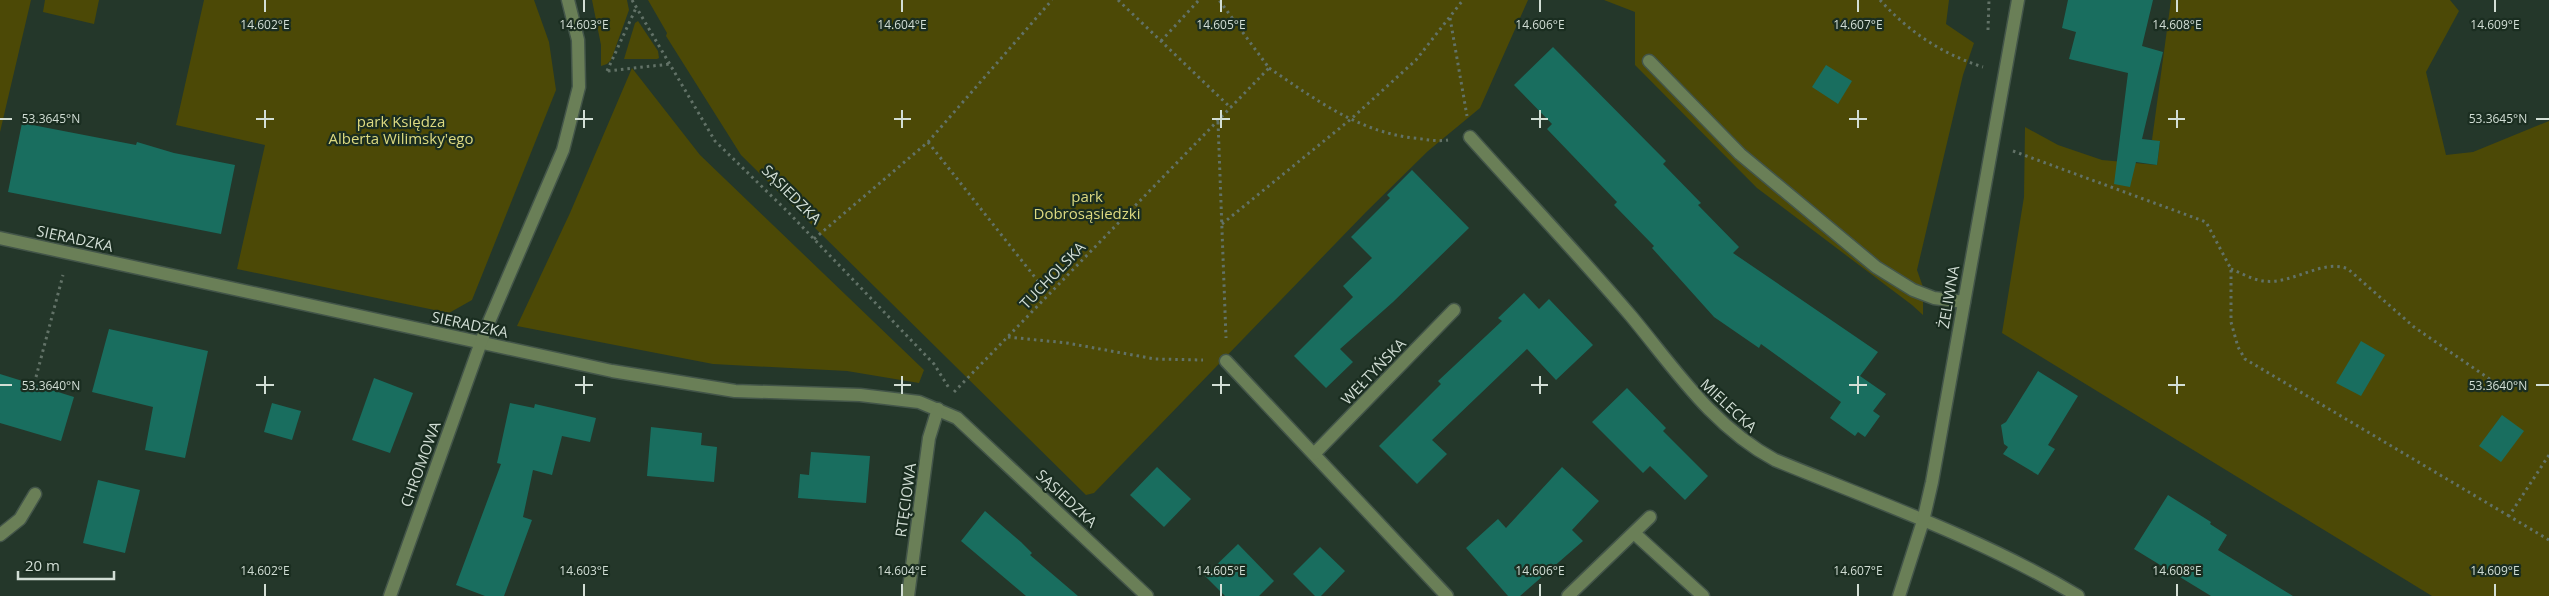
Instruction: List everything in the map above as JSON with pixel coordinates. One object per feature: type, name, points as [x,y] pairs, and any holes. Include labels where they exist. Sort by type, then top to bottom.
[{"type":"street","points":[[481,344],[563,150],[579,88],[578,40],[568,0]]},
{"type":"street","name":"ŻELIWNA","points":[[1899,596],[1923,521],[2018,0]]},
{"type":"street","points":[[1649,61],[1740,154],[1876,267],[1913,290],[1934,298],[1964,302]]},
{"type":"street","name":"MIELECKA","points":[[1470,137],[1631,316],[1681,381],[1735,435],[1751,448],[1775,460],[1972,540],[2078,596]]},
{"type":"street","name":"SIERADZKA","points":[[0,238],[481,344],[680,384],[735,390],[860,395],[919,402],[938,409]]},
{"type":"street","name":"WEŁTYŃSKA","points":[[1314,454],[1454,310]]},
{"type":"street","name":"CHROMOWA","points":[[390,596],[481,344]]},
{"type":"street","points":[[1226,361],[1447,596]]},
{"type":"street","name":"RTĘCIOWA","points":[[908,596],[929,438],[938,409]]},
{"type":"street","name":"SĄSIEDZKA","points":[[938,409],[957,418],[1147,596]]},
{"type":"street","points":[[0,535],[20,519],[35,494]]},
{"type":"street","points":[[1568,596],[1650,517]]},
{"type":"street","points":[[1634,533],[1703,596]]},
{"type":"path","name":"SĄSIEDZKA","points":[[632,0],[715,141],[814,239],[934,364],[952,394]]},
{"type":"path","points":[[814,239],[928,142],[1052,0]]},
{"type":"path","points":[[1118,0],[1231,108]]},
{"type":"path","points":[[1161,41],[1199,0]]},
{"type":"path","points":[[1219,0],[1269,68],[1334,112],[1378,132],[1443,141],[1470,137],[1450,18]]},
{"type":"path","points":[[1222,224],[1351,119],[1416,60],[1463,0]]},
{"type":"path","points":[[1880,0],[1920,37],[1947,54],[1968,62]]},
{"type":"path","points":[[637,7],[607,71],[670,64]]},
{"type":"path","name":"TUCHOLSKA","points":[[952,394],[1269,68]]},
{"type":"path","points":[[1008,337],[1067,343],[1155,359],[1226,361],[1218,121]]},
{"type":"path","points":[[928,142],[1049,295]]},
{"type":"path","points":[[1992,147],[2009,149],[2206,222],[2231,269],[2231,322],[2238,347],[2245,359],[2549,540]]},
{"type":"path","points":[[2231,269],[2264,281],[2290,278],[2327,266],[2348,268],[2414,327],[2491,380]]},
{"type":"path","points":[[36,377],[64,269]]},
{"type":"path","points":[[2509,516],[2549,455]]},
{"type":"green space","points":[[0,0],[31,0],[0,132]]},
{"type":"green space","points":[[45,0],[99,0],[94,24],[43,12]]},
{"type":"green space","name":"park Księdza Alberta Wilimsky'ego","points":[[204,0],[534,0],[549,42],[556,90],[472,300],[449,313],[237,269],[265,145],[176,125]]},
{"type":"green space","points":[[592,0],[627,0],[629,10],[611,60],[601,66],[601,45]]},
{"type":"green space","name":"park Dobrosąsiedzki","points":[[648,0],[1528,0],[1480,108],[1428,151],[1366,212],[1094,493],[1086,495],[741,155],[666,36],[667,33]]},
{"type":"green space","points":[[1604,0],[1949,0],[1946,24],[1974,43],[1963,75],[1917,270],[1923,287],[1923,315],[1757,188],[1635,65],[1635,12]]},
{"type":"green space","points":[[2171,0],[2450,0],[2459,11],[2426,72],[2446,155],[2473,152],[2549,121],[2549,596],[2432,596],[2002,333],[2024,197],[2025,127],[2058,145],[2102,160],[2157,165],[2160,142],[2152,140]]},
{"type":"green space","points":[[638,21],[658,51],[659,58],[624,59],[635,23]]},
{"type":"green space","points":[[632,68],[700,155],[924,370],[919,383],[847,371],[713,364],[517,326],[570,213]]},
{"type":"building","points":[[2068,0],[2153,0],[2142,46],[2163,52],[2142,139],[2160,141],[2157,165],[2136,162],[2130,187],[2114,184],[2128,73],[2069,59],[2076,32],[2062,28]]},
{"type":"building","points":[[1553,47],[1666,161],[1663,164],[1701,203],[1698,205],[1739,247],[1733,253],[1878,352],[1860,376],[1886,394],[1873,411],[1880,416],[1865,437],[1858,432],[1855,436],[1830,418],[1841,402],[1761,344],[1759,348],[1714,317],[1652,248],[1654,246],[1614,205],[1617,202],[1547,129],[1552,124],[1514,85]]},
{"type":"building","points":[[1826,65],[1852,81],[1838,104],[1812,87]]},
{"type":"building","points":[[22,123],[136,145],[137,142],[174,153],[235,165],[221,234],[8,192]]},
{"type":"building","points":[[1412,170],[1469,228],[1393,302],[1340,349],[1353,362],[1326,388],[1294,356],[1353,297],[1343,286],[1372,258],[1351,237],[1390,198],[1387,195]]},
{"type":"building","points":[[1524,293],[1539,309],[1549,299],[1593,345],[1556,380],[1527,349],[1432,440],[1447,454],[1417,484],[1379,446],[1441,384],[1438,381],[1502,321],[1498,318]]},
{"type":"building","points":[[109,329],[208,351],[185,458],[145,450],[153,407],[92,392]]},
{"type":"building","points":[[2361,341],[2385,355],[2361,396],[2336,383]]},
{"type":"building","points":[[2038,371],[2078,396],[2048,445],[2055,449],[2038,475],[2003,454],[2008,447],[2004,444],[2001,425],[2006,422]]},
{"type":"building","points":[[0,374],[74,397],[61,441],[0,423]]},
{"type":"building","points":[[374,378],[413,393],[390,453],[352,440]]},
{"type":"building","points":[[1627,388],[1666,428],[1663,431],[1708,476],[1685,500],[1650,466],[1643,473],[1592,422]]},
{"type":"building","points":[[272,403],[301,411],[292,440],[264,432]]},
{"type":"building","points":[[510,403],[534,408],[535,404],[596,418],[590,442],[562,436],[552,475],[533,470],[523,517],[532,520],[504,596],[485,596],[456,585],[501,464],[497,463]]},
{"type":"building","points":[[2502,415],[2524,431],[2501,462],[2479,446]]},
{"type":"building","points":[[651,427],[702,433],[701,445],[717,447],[714,482],[647,476]]},
{"type":"building","points":[[811,452],[870,456],[866,503],[798,498],[800,474],[809,475]]},
{"type":"building","points":[[1157,467],[1191,499],[1164,527],[1130,495]]},
{"type":"building","points":[[1562,467],[1599,501],[1572,530],[1583,541],[1520,596],[1508,596],[1466,548],[1498,519],[1506,528]]},
{"type":"building","points":[[98,480],[140,490],[125,553],[83,543]]},
{"type":"building","points":[[2168,495],[2211,522],[2210,524],[2227,535],[2218,550],[2293,596],[2211,596],[2134,549]]},
{"type":"building","points":[[985,511],[1021,542],[1032,553],[1030,555],[1078,596],[1026,596],[961,541]]},
{"type":"building","points":[[1238,544],[1274,581],[1259,596],[1225,596],[1205,576]]},
{"type":"building","points":[[1320,547],[1345,571],[1321,596],[1315,596],[1293,574]]}]
